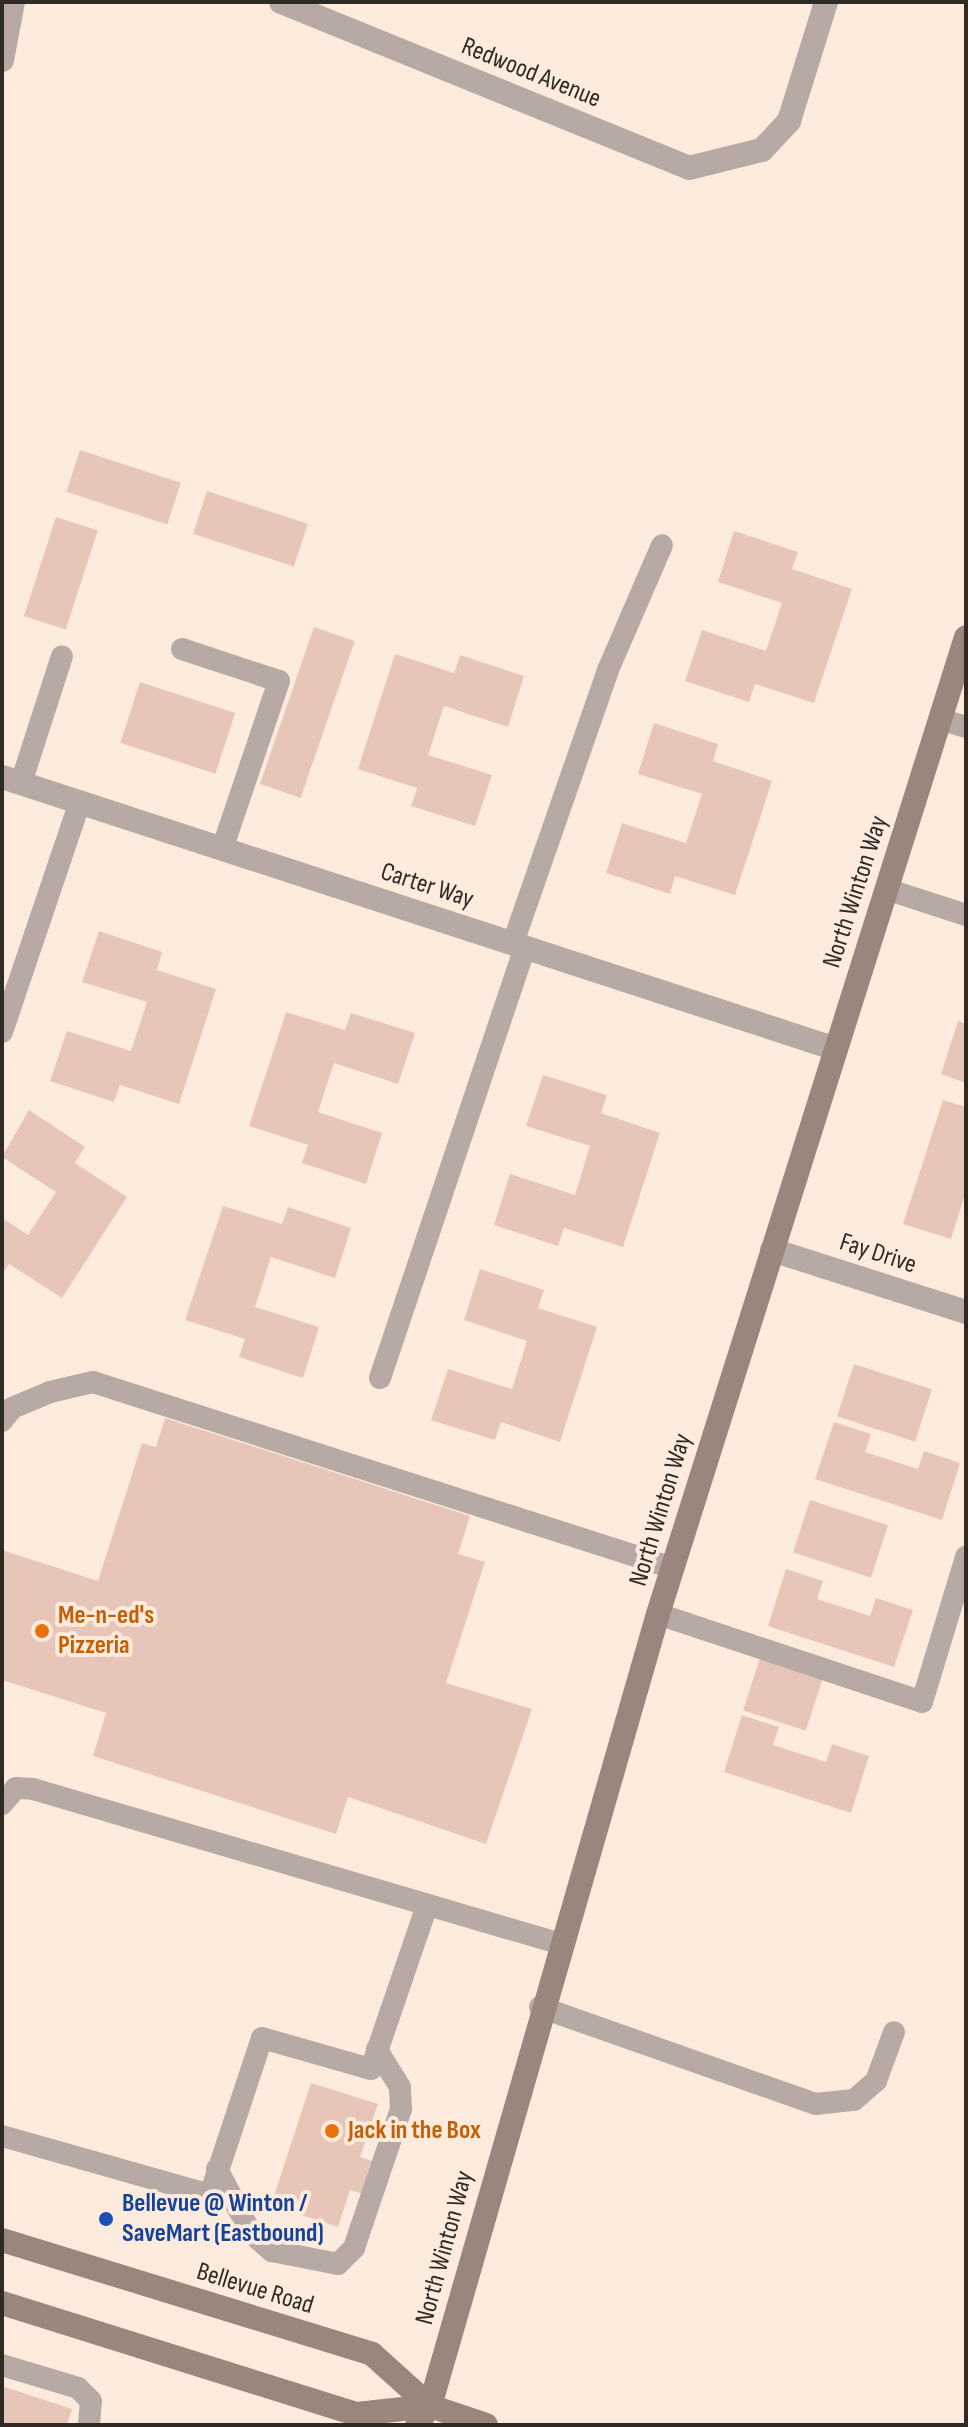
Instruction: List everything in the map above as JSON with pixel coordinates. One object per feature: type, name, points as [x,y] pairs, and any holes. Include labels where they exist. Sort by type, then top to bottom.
[{"type":"main road","name":"North Winton Way","points":[[427,2419],[558,1943],[658,1614],[966,637]]},
{"type":"main road","name":"Bellevue Road","points":[[2,2240],[372,2354],[427,2419]]},
{"type":"main road","name":"Bellevue Road","points":[[2,2303],[357,2414],[486,2425]]},
{"type":"street","points":[[2,60],[13,2]]},
{"type":"street","name":"Redwood Avenue","points":[[281,2],[689,168],[762,150],[789,121],[826,2]]},
{"type":"street","name":"Carter Way","points":[[12,780],[836,1049]]},
{"type":"street","name":"Fay Drive","points":[[772,1250],[966,1312]]},
{"type":"lane","points":[[380,1378],[608,670],[662,545]]},
{"type":"lane","points":[[182,649],[279,681],[222,849]]},
{"type":"lane","points":[[12,780],[62,656]]},
{"type":"lane","points":[[940,719],[966,727]]},
{"type":"lane","points":[[2,1032],[80,802]]},
{"type":"lane","points":[[886,889],[966,915]]},
{"type":"lane","points":[[2,1421],[12,1408],[50,1392],[93,1382],[673,1568]]},
{"type":"lane","points":[[658,1614],[922,1702],[966,1557]]},
{"type":"lane","points":[[7,1791],[558,1943]]},
{"type":"lane","points":[[2,2136],[210,2195],[262,2038],[371,2069],[427,1905]]},
{"type":"lane","points":[[540,2007],[815,2104],[854,2100],[876,2081],[894,2032]]},
{"type":"lane","points":[[217,2169],[251,2233],[272,2251],[338,2264],[354,2248],[401,2109],[400,2087],[377,2050]]},
{"type":"lane","points":[[2,2365],[78,2388],[91,2401],[89,2425]]},
{"type":"building","points":[[80,450],[181,483],[167,525],[66,492]]},
{"type":"building","points":[[207,491],[308,524],[294,567],[193,534]]},
{"type":"building","points":[[56,517],[98,531],[66,630],[24,616]]},
{"type":"building","points":[[734,531],[798,552],[792,569],[852,589],[814,703],[755,684],[749,702],[685,681],[702,630],[766,651],[782,603],[718,582]]},
{"type":"building","points":[[314,627],[355,641],[301,798],[260,784]]},
{"type":"building","points":[[395,654],[454,673],[460,655],[524,676],[508,727],[444,706],[428,755],[492,775],[475,826],[411,806],[417,788],[358,769]]},
{"type":"building","points":[[140,682],[235,713],[215,774],[120,743]]},
{"type":"building","points":[[654,723],[718,744],[713,761],[772,781],[735,895],[675,876],[670,894],[606,873],[622,823],[686,843],[702,794],[638,774]]},
{"type":"building","points":[[99,931],[162,952],[157,970],[216,989],[179,1104],[120,1085],[114,1102],[50,1081],[67,1031],[131,1051],[147,1002],[82,982]]},
{"type":"building","points":[[286,1012],[345,1030],[351,1013],[415,1033],[398,1084],[334,1063],[318,1112],[382,1133],[366,1184],[302,1163],[308,1145],[249,1126]]},
{"type":"building","points":[[958,1021],[966,1024],[966,1083],[941,1074]]},
{"type":"building","points":[[543,1075],[607,1095],[601,1113],[660,1133],[623,1247],[564,1228],[558,1246],[494,1225],[510,1174],[575,1195],[590,1146],[526,1126]]},
{"type":"building","points":[[943,1100],[966,1107],[966,1191],[951,1239],[903,1224]]},
{"type":"building","points":[[29,1110],[85,1147],[75,1163],[127,1197],[62,1298],[9,1264],[2,1275],[2,1218],[28,1235],[56,1192],[2,1157]]},
{"type":"building","points":[[223,1206],[282,1224],[288,1207],[351,1228],[335,1278],[271,1257],[255,1307],[319,1327],[303,1378],[239,1357],[245,1339],[185,1320]]},
{"type":"building","points":[[480,1269],[544,1290],[538,1308],[597,1327],[560,1442],[501,1422],[495,1440],[431,1420],[448,1369],[512,1389],[527,1341],[464,1320]]},
{"type":"building","points":[[854,1364],[932,1389],[915,1442],[837,1416]]},
{"type":"building","points":[[165,1418],[470,1516],[458,1554],[485,1562],[446,1683],[532,1709],[486,1844],[348,1797],[336,1834],[93,1756],[106,1713],[2,1680],[2,1550],[98,1581],[142,1443],[156,1447]]},
{"type":"building","points":[[834,1422],[871,1434],[865,1452],[918,1469],[924,1451],[960,1463],[942,1520],[815,1479]]},
{"type":"building","points":[[810,1500],[888,1525],[871,1578],[793,1552]]},
{"type":"building","points":[[786,1569],[823,1581],[817,1599],[870,1616],[876,1598],[913,1610],[894,1667],[768,1626]]},
{"type":"building","points":[[760,1658],[823,1678],[806,1731],[743,1710]]},
{"type":"building","points":[[742,1715],[779,1727],[773,1745],[826,1762],[832,1744],[869,1756],[851,1813],[724,1772]]},
{"type":"building","name":"Jack in the Box","points":[[311,2083],[378,2104],[360,2157],[385,2165],[374,2197],[350,2190],[338,2227],[271,2205]]},
{"type":"building","points":[[2,2386],[72,2409],[67,2425],[2,2425]]},
{"type":"place","name":"Me-n-ed's Pizzeria","points":[[42,1631]]},
{"type":"place","name":"Jack in the Box","points":[[332,2131]]},
{"type":"place","name":"Bellevue @ Winton / SaveMart (Eastbound)","points":[[106,2219]]}]
